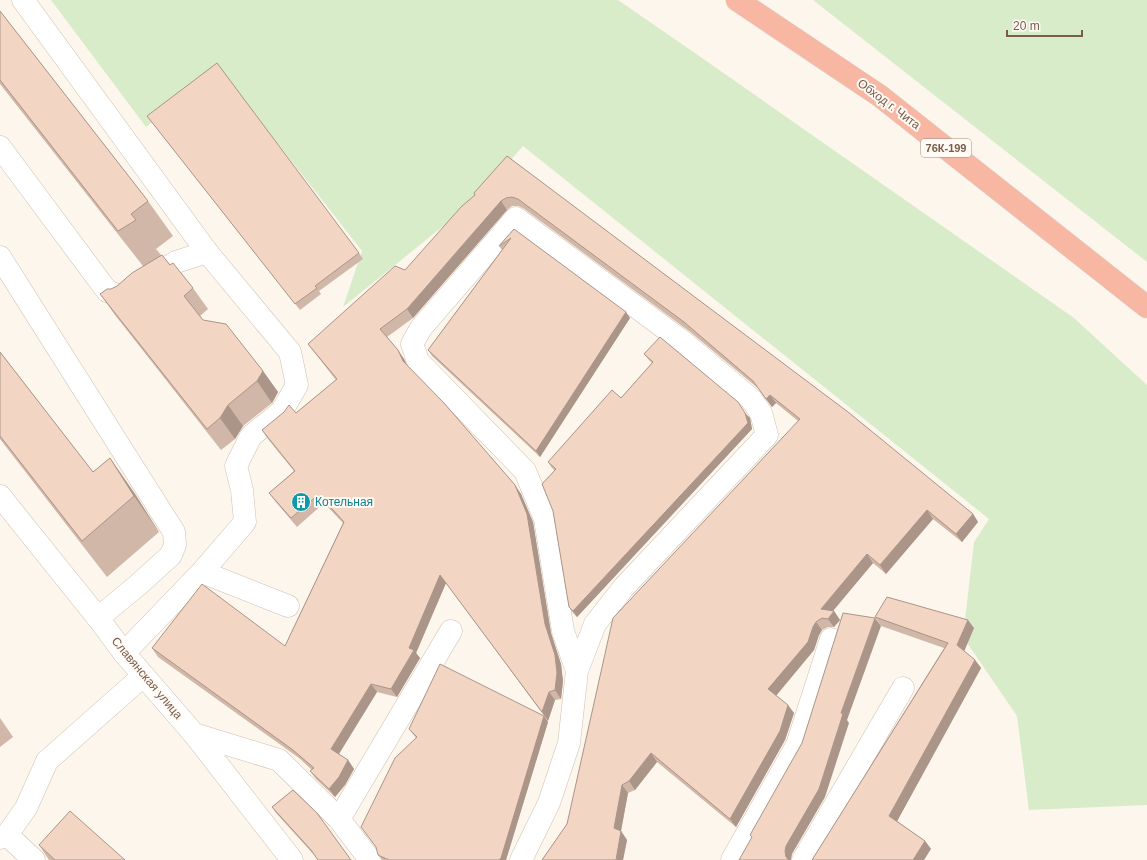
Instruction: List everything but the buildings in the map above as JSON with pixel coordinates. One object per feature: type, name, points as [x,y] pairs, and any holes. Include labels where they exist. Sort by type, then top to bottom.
[{"type":"highway","name":"Обход г. Чита","points":[[737,0],[880,96],[1147,307]]},
{"type":"street","points":[[23,0],[207,252],[290,352],[297,385],[282,411],[251,436],[236,466],[242,490],[245,522],[202,572],[124,653]]},
{"type":"street","points":[[0,147],[107,291],[124,298],[140,284],[176,262],[207,252]]},
{"type":"street","points":[[521,860],[549,802],[569,743],[577,671],[595,624],[624,588],[767,436],[761,413],[751,399],[682,341],[516,218],[421,328],[412,344],[418,361],[525,471],[545,519],[563,631],[577,671]]},
{"type":"street","points":[[0,257],[174,532],[175,545],[171,555],[98,618]]},
{"type":"street","name":"Славянская улица","points":[[0,496],[98,618],[124,653],[194,734],[292,860]]},
{"type":"street","points":[[202,572],[288,606]]},
{"type":"street","points":[[339,819],[451,631]]},
{"type":"street","points":[[732,860],[797,745],[831,639]]},
{"type":"street","points":[[34,860],[3,836],[26,808],[47,761],[143,676]]},
{"type":"street","points":[[803,860],[903,688]]},
{"type":"street","points":[[194,734],[279,760],[339,819],[370,860]]},
{"type":"green space","points":[[51,0],[618,0],[1074,318],[1147,385],[1147,805],[1029,810],[1017,716],[963,637],[974,542],[989,519],[523,146],[478,198],[343,307],[362,251],[221,69],[146,127]]},
{"type":"green space","points":[[813,0],[1147,0],[1147,262]]},
{"type":"place","name":"Котельная","points":[[301,502]]}]
